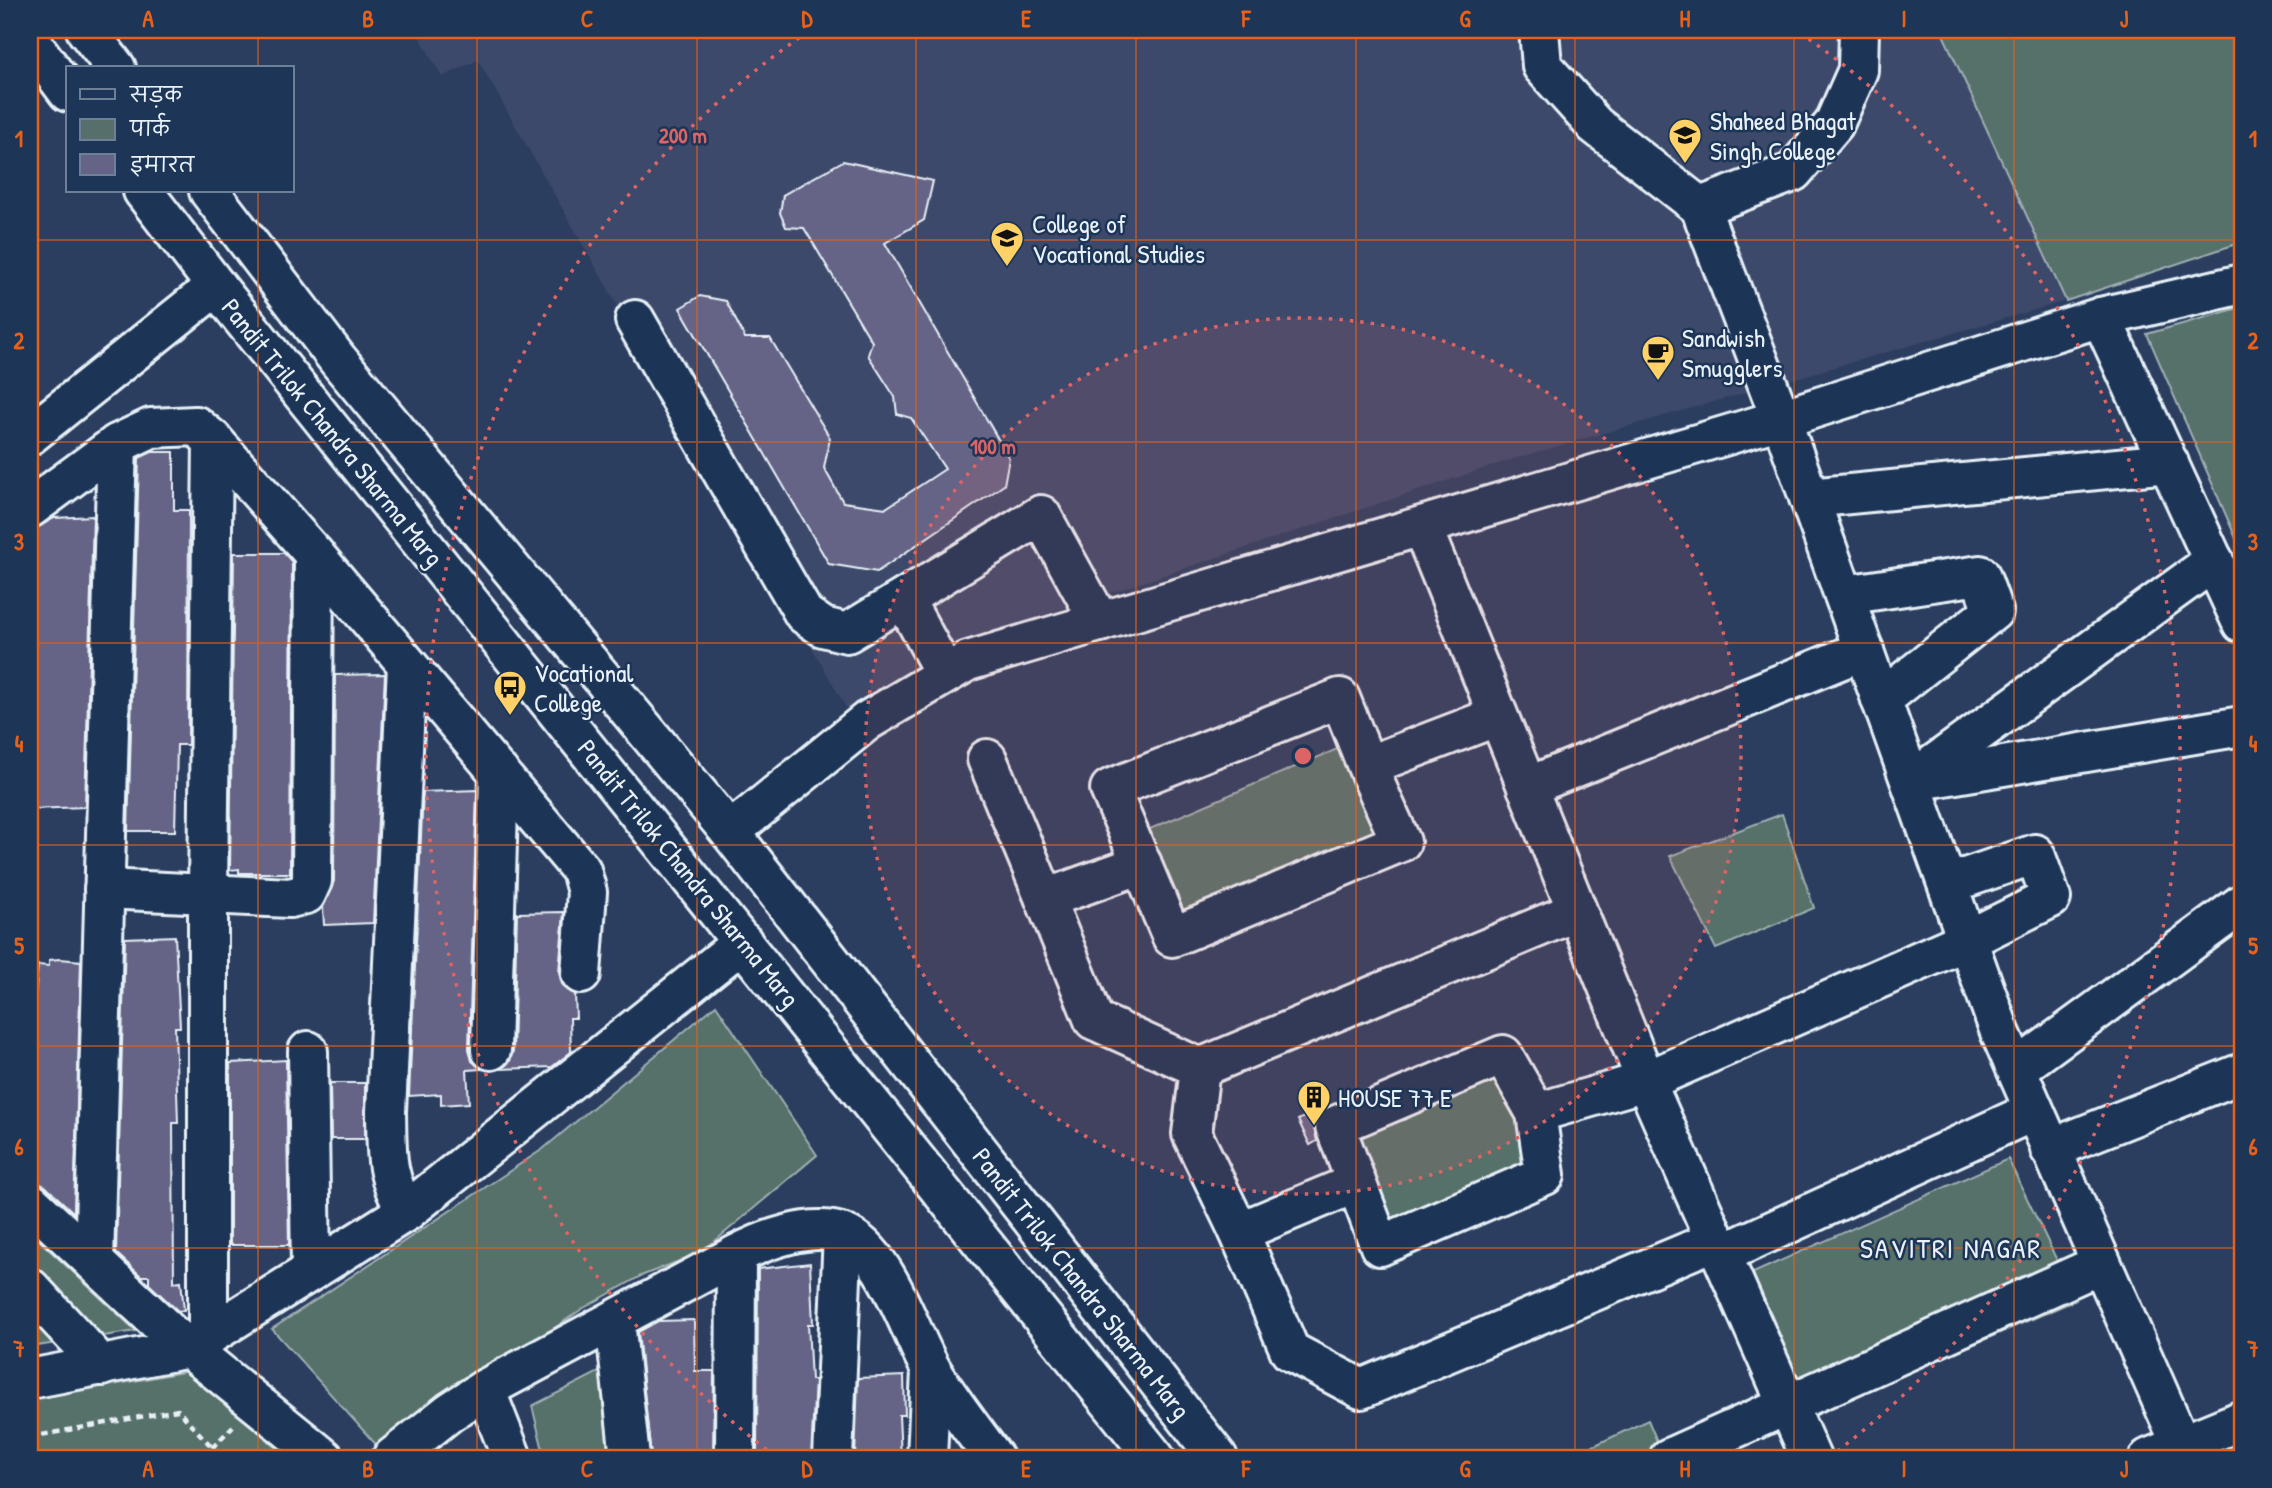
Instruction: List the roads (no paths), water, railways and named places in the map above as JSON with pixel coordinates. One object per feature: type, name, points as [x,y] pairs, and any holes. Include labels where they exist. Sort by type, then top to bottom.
[{"type":"street","points":[[86,30],[114,66]]},
{"type":"street","points":[[1539,30],[1542,66],[1595,125],[1700,207],[1781,419],[1968,940],[2034,1111],[2101,1264],[2172,1453],[2242,1420]]},
{"type":"street","points":[[1700,207],[1793,173],[1834,124],[1858,70],[1859,30]]},
{"type":"street","points":[[30,41],[66,89]]},
{"type":"street","name":"Pandit Trilok Chandra Sharma Marg","points":[[144,192],[216,286],[1155,1458]]},
{"type":"street","name":"Pandit Trilok Chandra Sharma Marg","points":[[210,192],[338,360],[730,832],[1218,1458]]},
{"type":"street","points":[[730,832],[867,721],[968,661],[1781,419],[2101,317],[2242,284]]},
{"type":"street","points":[[30,435],[216,286]]},
{"type":"street","points":[[2101,317],[2242,623]]},
{"type":"street","points":[[635,320],[804,614],[823,627],[847,633],[1041,514],[1100,622]]},
{"type":"street","points":[[30,508],[117,444],[151,428],[196,426],[213,440],[314,554],[581,870],[587,892],[580,974]]},
{"type":"street","points":[[199,1343],[213,440]]},
{"type":"street","points":[[94,1262],[117,444]]},
{"type":"street","points":[[1809,498],[2169,463]]},
{"type":"street","points":[[1422,527],[1646,1081],[1811,1458]]},
{"type":"street","points":[[104,889],[290,898],[306,894],[312,881],[314,554]]},
{"type":"street","points":[[1911,781],[2214,561]]},
{"type":"street","points":[[1844,594],[1980,575],[1993,611],[1881,700]]},
{"type":"street","points":[[904,599],[945,674]]},
{"type":"street","points":[[1527,787],[1864,650]]},
{"type":"street","points":[[407,666],[386,1111],[387,1164],[394,1191],[407,1210]]},
{"type":"street","points":[[1340,698],[1367,766],[1401,842],[1172,937],[1110,789],[1340,698]]},
{"type":"street","points":[[1367,766],[1498,716]]},
{"type":"street","points":[[1911,781],[2242,726]]},
{"type":"street","points":[[987,759],[1094,1020],[1200,1068],[1577,911]]},
{"type":"street","points":[[491,1050],[499,772]]},
{"type":"street","points":[[1536,1113],[1646,1081],[1968,940],[2051,898],[2035,854],[1948,884]]},
{"type":"street","points":[[1045,899],[1142,864]]},
{"type":"street","points":[[2017,1069],[2242,904]]},
{"type":"street","points":[[30,1379],[102,1366],[199,1343],[407,1210],[743,942]]},
{"type":"street","points":[[308,1051],[311,1271]]},
{"type":"street","points":[[1503,1055],[1536,1113],[1545,1175],[1380,1246],[1335,1126],[1503,1055]]},
{"type":"street","points":[[1200,1068],[1192,1134],[1239,1231],[1290,1351],[1361,1389],[1719,1247],[2034,1111]]},
{"type":"street","points":[[2050,1149],[2242,1073]]},
{"type":"street","points":[[1239,1231],[1356,1183]]},
{"type":"street","points":[[30,1202],[94,1262],[199,1343],[324,1458]]},
{"type":"street","points":[[392,1458],[450,1412],[485,1389],[764,1241],[805,1231],[843,1234],[876,1263],[931,1370],[994,1458]]},
{"type":"street","points":[[833,1458],[843,1234]]},
{"type":"street","points":[[734,1458],[736,1255]]},
{"type":"street","points":[[1669,1458],[2101,1264]]},
{"type":"street","points":[[31,1292],[102,1366]]},
{"type":"street","points":[[615,1321],[630,1458]]},
{"type":"street","points":[[927,1458],[931,1370]]},
{"type":"street","points":[[485,1389],[512,1458]]},
{"type":"place","name":"Shaheed Bhagat Singh College","points":[[1685,165]]},
{"type":"place","name":"College of Vocational Studies","points":[[1007,268]]},
{"type":"place","name":"Sandwish Smugglers","points":[[1658,382]]},
{"type":"place","name":"Vocational College","points":[[510,717]]},
{"type":"place","name":"HOUSE 77 E","points":[[1314,1127]]},
{"type":"district","name":"SAVITRI NAGAR","points":[[1951,1248]]}]
